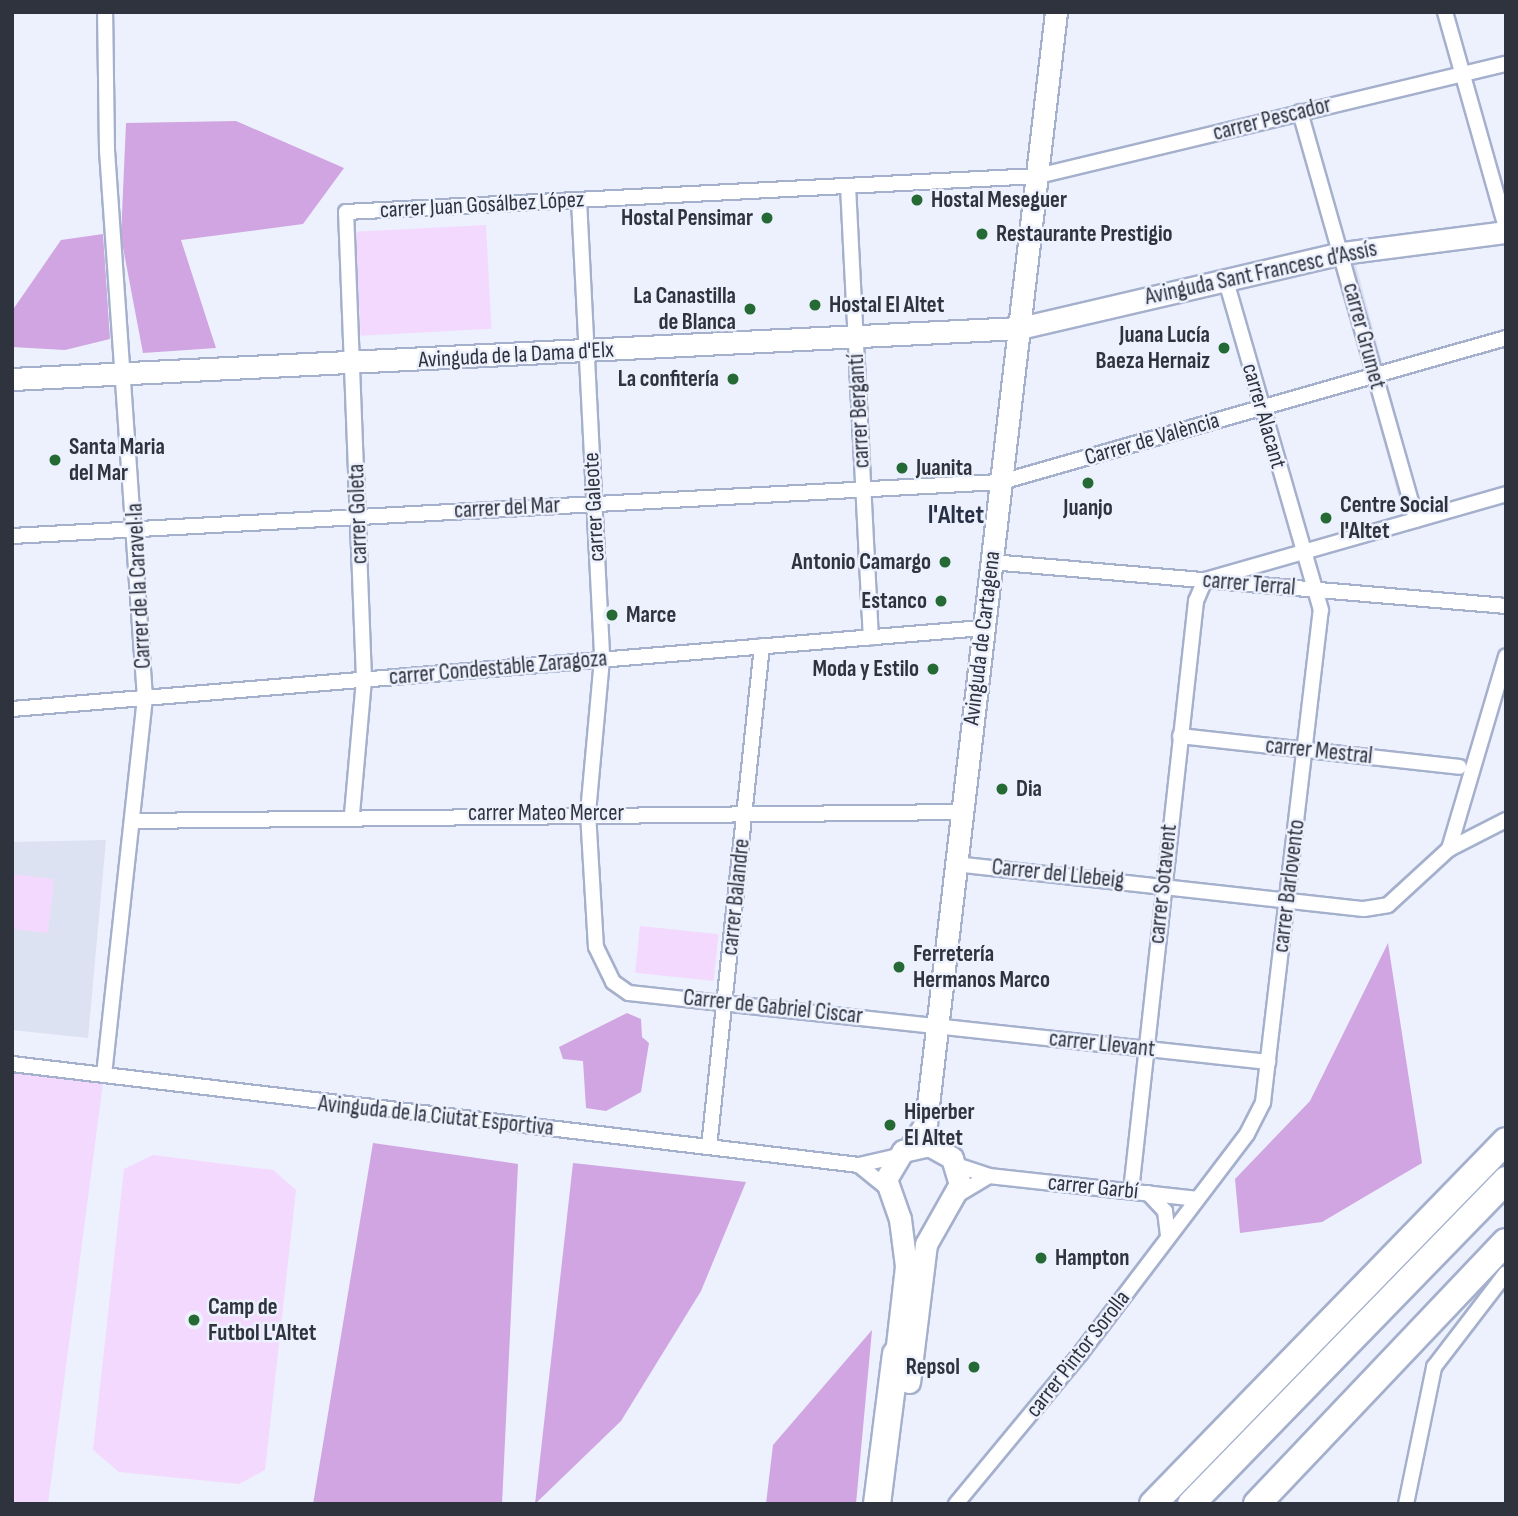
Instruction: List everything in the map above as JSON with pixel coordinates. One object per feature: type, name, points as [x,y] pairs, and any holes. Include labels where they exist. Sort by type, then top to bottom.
[{"type":"highway","points":[[1153,1504],[1506,1141]]},
{"type":"highway","points":[[1191,1504],[1506,1180]]},
{"type":"highway","points":[[1258,1504],[1506,1242]]},
{"type":"highway","points":[[877,1504],[896,1354]]},
{"type":"highway","points":[[895,1504],[909,1382]]},
{"type":"main road","name":"Avinguda de Cartagena","points":[[926,1122],[1056,12]]},
{"type":"main road","name":"Avinguda Sant Francesc d’Assís","points":[[1020,328],[1224,278],[1342,253],[1506,230]]},
{"type":"main road","name":"Avinguda de la Dama d'Elx","points":[[12,379],[856,340],[1020,328]]},
{"type":"main road","points":[[896,1354],[906,1266],[891,1197],[904,1152],[926,1122],[939,1148],[956,1164],[958,1194],[940,1216],[924,1254],[909,1382]]},
{"type":"main road","points":[[904,1152],[939,1148]]},
{"type":"main road","points":[[891,1197],[916,1218],[940,1216]]},
{"type":"street","name":"Carrer de la Caravel·la","points":[[104,1075],[145,698],[127,373],[107,150],[105,12]]},
{"type":"street","points":[[1445,12],[1506,230]]},
{"type":"street","name":"carrer Pescador","points":[[1038,176],[1506,64]]},
{"type":"street","name":"carrer Grumet","points":[[1300,112],[1416,520]]},
{"type":"street","name":"carrer Juan Gosálbez López","points":[[345,212],[1038,176]]},
{"type":"street","name":"carrer Bergantí","points":[[848,186],[871,637]]},
{"type":"street","name":"carrer Galeote","points":[[579,200],[602,659],[588,813],[596,947],[613,982]]},
{"type":"street","name":"carrer Goleta","points":[[345,212],[364,679],[352,814]]},
{"type":"street","name":"carrer Alacant","points":[[1224,278],[1303,554]]},
{"type":"street","name":"Carrer de València","points":[[1001,482],[1506,338]]},
{"type":"street","name":"carrer del Mar","points":[[12,536],[1001,482]]},
{"type":"street","points":[[1205,580],[1506,494]]},
{"type":"street","name":"carrer Barlovento","points":[[1196,1199],[1257,1119],[1268,1062],[1321,610],[1303,554]]},
{"type":"street","name":"carrer Terral","points":[[992,562],[1506,606]]},
{"type":"street","name":"carrer Sotavent","points":[[1132,1191],[1162,884],[1196,601],[1205,580]]},
{"type":"street","name":"carrer Condestable Zaragoza","points":[[12,709],[983,628]]},
{"type":"street","name":"carrer Balandre","points":[[709,1147],[762,646]]},
{"type":"street","points":[[1449,849],[1506,656]]},
{"type":"street","name":"carrer Mestral","points":[[1180,736],[1459,767]]},
{"type":"street","name":"carrer Mateo Mercer","points":[[132,821],[352,814],[961,812]]},
{"type":"street","name":"Carrer del Llebeig","points":[[955,864],[1287,897],[1364,909],[1388,905],[1449,849],[1506,820]]},
{"type":"street","name":"Carrer de Gabriel Ciscar","points":[[613,982],[629,993],[726,1001],[937,1026]]},
{"type":"street","name":"carrer Llevant","points":[[937,1026],[1268,1062]]},
{"type":"street","name":"Avinguda de la Ciutat Esportiva","points":[[12,1064],[859,1165]]},
{"type":"street","points":[[891,1197],[859,1165],[904,1152]]},
{"type":"street","name":"carrer Garbí","points":[[956,1164],[989,1176],[1196,1199]]},
{"type":"street","points":[[958,1194],[989,1176]]},
{"type":"street","points":[[1148,1193],[1165,1211],[1168,1236]]},
{"type":"street","name":"carrer Pintor Sorolla","points":[[956,1504],[1196,1199]]},
{"type":"street","points":[[1406,1504],[1434,1367],[1506,1273]]},
{"type":"shaded area","points":[[236,121],[344,168],[303,224],[181,240],[216,348],[143,353],[121,237],[126,123]]},
{"type":"shaded area","points":[[486,225],[491,329],[361,336],[355,232]]},
{"type":"shaded area","points":[[103,234],[110,339],[65,350],[12,347],[12,311],[61,240]]},
{"type":"shaded area","points":[[1356,265],[1422,511],[1404,516],[1338,270]]},
{"type":"shaded area","points":[[106,840],[88,1038],[12,1030],[12,842]]},
{"type":"shaded area","points":[[12,874],[54,879],[48,933],[12,929]]},
{"type":"shaded area","points":[[640,926],[719,934],[714,981],[635,973]]},
{"type":"shaded area","points":[[1388,943],[1422,1163],[1322,1222],[1240,1233],[1235,1179],[1310,1101]]},
{"type":"shaded area","points":[[627,1013],[641,1019],[642,1037],[649,1043],[641,1092],[606,1111],[586,1108],[583,1061],[563,1059],[559,1047]]},
{"type":"shaded area","points":[[12,1064],[104,1075],[48,1504],[12,1504]]},
{"type":"shaded area","points":[[373,1143],[518,1164],[502,1504],[313,1504]]},
{"type":"shaded area","name":"Camp de Futbol L'Altet","points":[[153,1155],[273,1170],[296,1190],[265,1470],[239,1484],[119,1472],[93,1450],[124,1169]]},
{"type":"shaded area","points":[[573,1163],[746,1182],[701,1291],[621,1421],[535,1504]]},
{"type":"shaded area","points":[[872,1330],[856,1504],[766,1504],[773,1445]]},
{"type":"place","name":"Hostal Meseguer","points":[[917,200]]},
{"type":"place","name":"Hostal Pensimar","points":[[767,218]]},
{"type":"place","name":"Restaurante Prestigio","points":[[982,234]]},
{"type":"place","name":"Hostal El Altet","points":[[815,305]]},
{"type":"place","name":"La Canastilla de Blanca","points":[[750,309]]},
{"type":"place","name":"Juana Lucía Baeza Hernaiz","points":[[1224,348]]},
{"type":"place","name":"La confitería","points":[[733,379]]},
{"type":"place","name":"Santa Maria del Mar","points":[[55,460]]},
{"type":"place","name":"Juanita","points":[[902,468]]},
{"type":"place","name":"Juanjo","points":[[1088,483]]},
{"type":"place","name":"Centre Social l'Altet","points":[[1326,518]]},
{"type":"place","name":"Antonio Camargo","points":[[945,562]]},
{"type":"place","name":"Estanco","points":[[941,601]]},
{"type":"place","name":"Marce","points":[[612,615]]},
{"type":"place","name":"Moda y Estilo","points":[[933,669]]},
{"type":"place","name":"Dia","points":[[1002,789]]},
{"type":"place","name":"Ferretería Hermanos Marco","points":[[899,967]]},
{"type":"place","name":"Hiperber El Altet","points":[[890,1125]]},
{"type":"place","name":"Hampton","points":[[1041,1258]]},
{"type":"place","name":"Camp de Futbol L'Altet","points":[[194,1320]]},
{"type":"place","name":"Repsol","points":[[974,1367]]},
{"type":"district","name":"l'Altet","points":[[956,516]]}]
